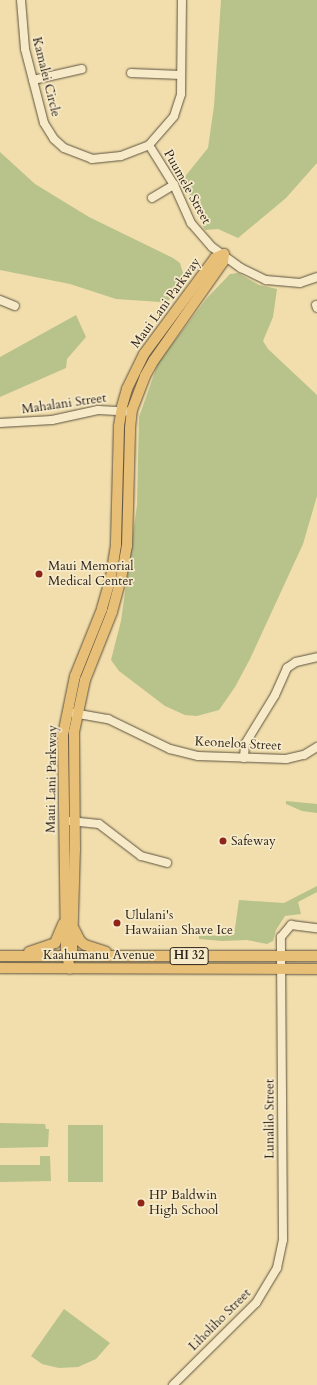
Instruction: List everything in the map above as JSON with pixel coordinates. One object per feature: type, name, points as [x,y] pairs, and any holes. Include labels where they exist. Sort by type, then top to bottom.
[{"type":"main road","name":"Maui Lani Parkway","points":[[69,956],[72,949],[73,924],[70,821],[63,750],[66,712],[75,676],[102,608],[116,545],[121,410],[127,389],[144,354],[215,258],[224,254]]},
{"type":"main road","name":"Maui Lani Parkway","points":[[70,969],[69,956],[66,949],[65,915],[74,740],[77,713],[85,680],[112,612],[121,579],[127,546],[132,412],[137,392],[154,360],[223,262],[224,254]]},
{"type":"main road","points":[[5,956],[45,948],[55,943],[60,935],[65,915]]},
{"type":"main road","points":[[73,924],[78,937],[85,945],[123,956]]},
{"type":"main road","name":"Kaahumanu Avenue","points":[[5,956],[317,956]]},
{"type":"main road","name":"Kaahumanu Avenue","points":[[0,968],[317,969]]},
{"type":"street","name":"Kamalei Circle","points":[[21,0],[23,36],[33,80],[49,132],[70,152],[92,159],[107,158],[131,153],[150,145],[174,116],[181,94],[182,0]]},
{"type":"street","points":[[33,80],[82,69]]},
{"type":"street","points":[[131,73],[181,75]]},
{"type":"street","name":"Puumele Street","points":[[150,145],[174,185],[199,233],[212,247],[224,254]]},
{"type":"street","points":[[152,198],[174,185]]},
{"type":"street","points":[[224,254],[241,268],[266,280],[300,283],[317,277]]},
{"type":"street","points":[[0,300],[15,306]]},
{"type":"street","name":"Mahalani Street","points":[[0,424],[52,420],[98,410],[121,410],[132,412]]},
{"type":"street","points":[[244,758],[245,744],[275,695],[287,668],[296,662],[317,658]]},
{"type":"street","name":"Keoneloa Street","points":[[66,712],[108,719],[170,749],[198,756],[286,759],[304,755],[317,747]]},
{"type":"street","points":[[70,821],[99,824],[141,856],[167,863]]},
{"type":"street","name":"Lunalilo Street","points":[[277,1268],[283,1240],[282,936],[288,926],[295,924],[317,928]]},
{"type":"street","name":"Liholiho Street","points":[[173,1385],[256,1302],[277,1268]]},
{"type":"green space","points":[[221,0],[317,0],[317,163],[286,198],[238,238],[218,229],[205,230],[183,184],[183,179],[208,148],[214,106]]},
{"type":"green space","points":[[0,152],[35,184],[89,217],[173,258],[180,263],[183,273],[181,284],[175,293],[169,300],[160,302],[116,299],[70,284],[0,270]]},
{"type":"green space","points":[[238,273],[259,285],[277,289],[273,317],[263,341],[268,349],[317,395],[317,496],[303,544],[250,659],[235,687],[219,710],[197,716],[185,715],[165,706],[119,671],[111,660],[121,621],[137,505],[139,417],[158,363],[207,298],[230,274]]},
{"type":"green space","points":[[76,315],[86,337],[67,359],[66,368],[0,397],[0,357]]},
{"type":"green space","points":[[286,801],[317,804],[317,813],[302,811],[286,804]]},
{"type":"green space","points":[[317,886],[317,892],[298,902],[301,914],[285,916],[276,930],[273,941],[267,944],[247,940],[222,941],[199,939],[199,936],[234,935],[239,900],[284,903]]},
{"type":"green space","points":[[0,1123],[45,1124],[46,1129],[49,1129],[48,1147],[0,1148]]},
{"type":"green space","points":[[68,1125],[103,1125],[103,1182],[68,1182]]},
{"type":"green space","points":[[40,1156],[50,1156],[51,1181],[0,1182],[0,1165],[40,1165]]},
{"type":"green space","points":[[64,1309],[110,1343],[96,1359],[78,1367],[59,1368],[42,1364],[31,1356]]},
{"type":"place","name":"Maui Memorial Medical Center","points":[[39,574]]},
{"type":"place","name":"Safeway","points":[[223,841]]},
{"type":"place","name":"Ululani's Hawaiian Shave Ice","points":[[117,923]]},
{"type":"place","name":"HP Baldwin High School","points":[[141,1203]]}]
